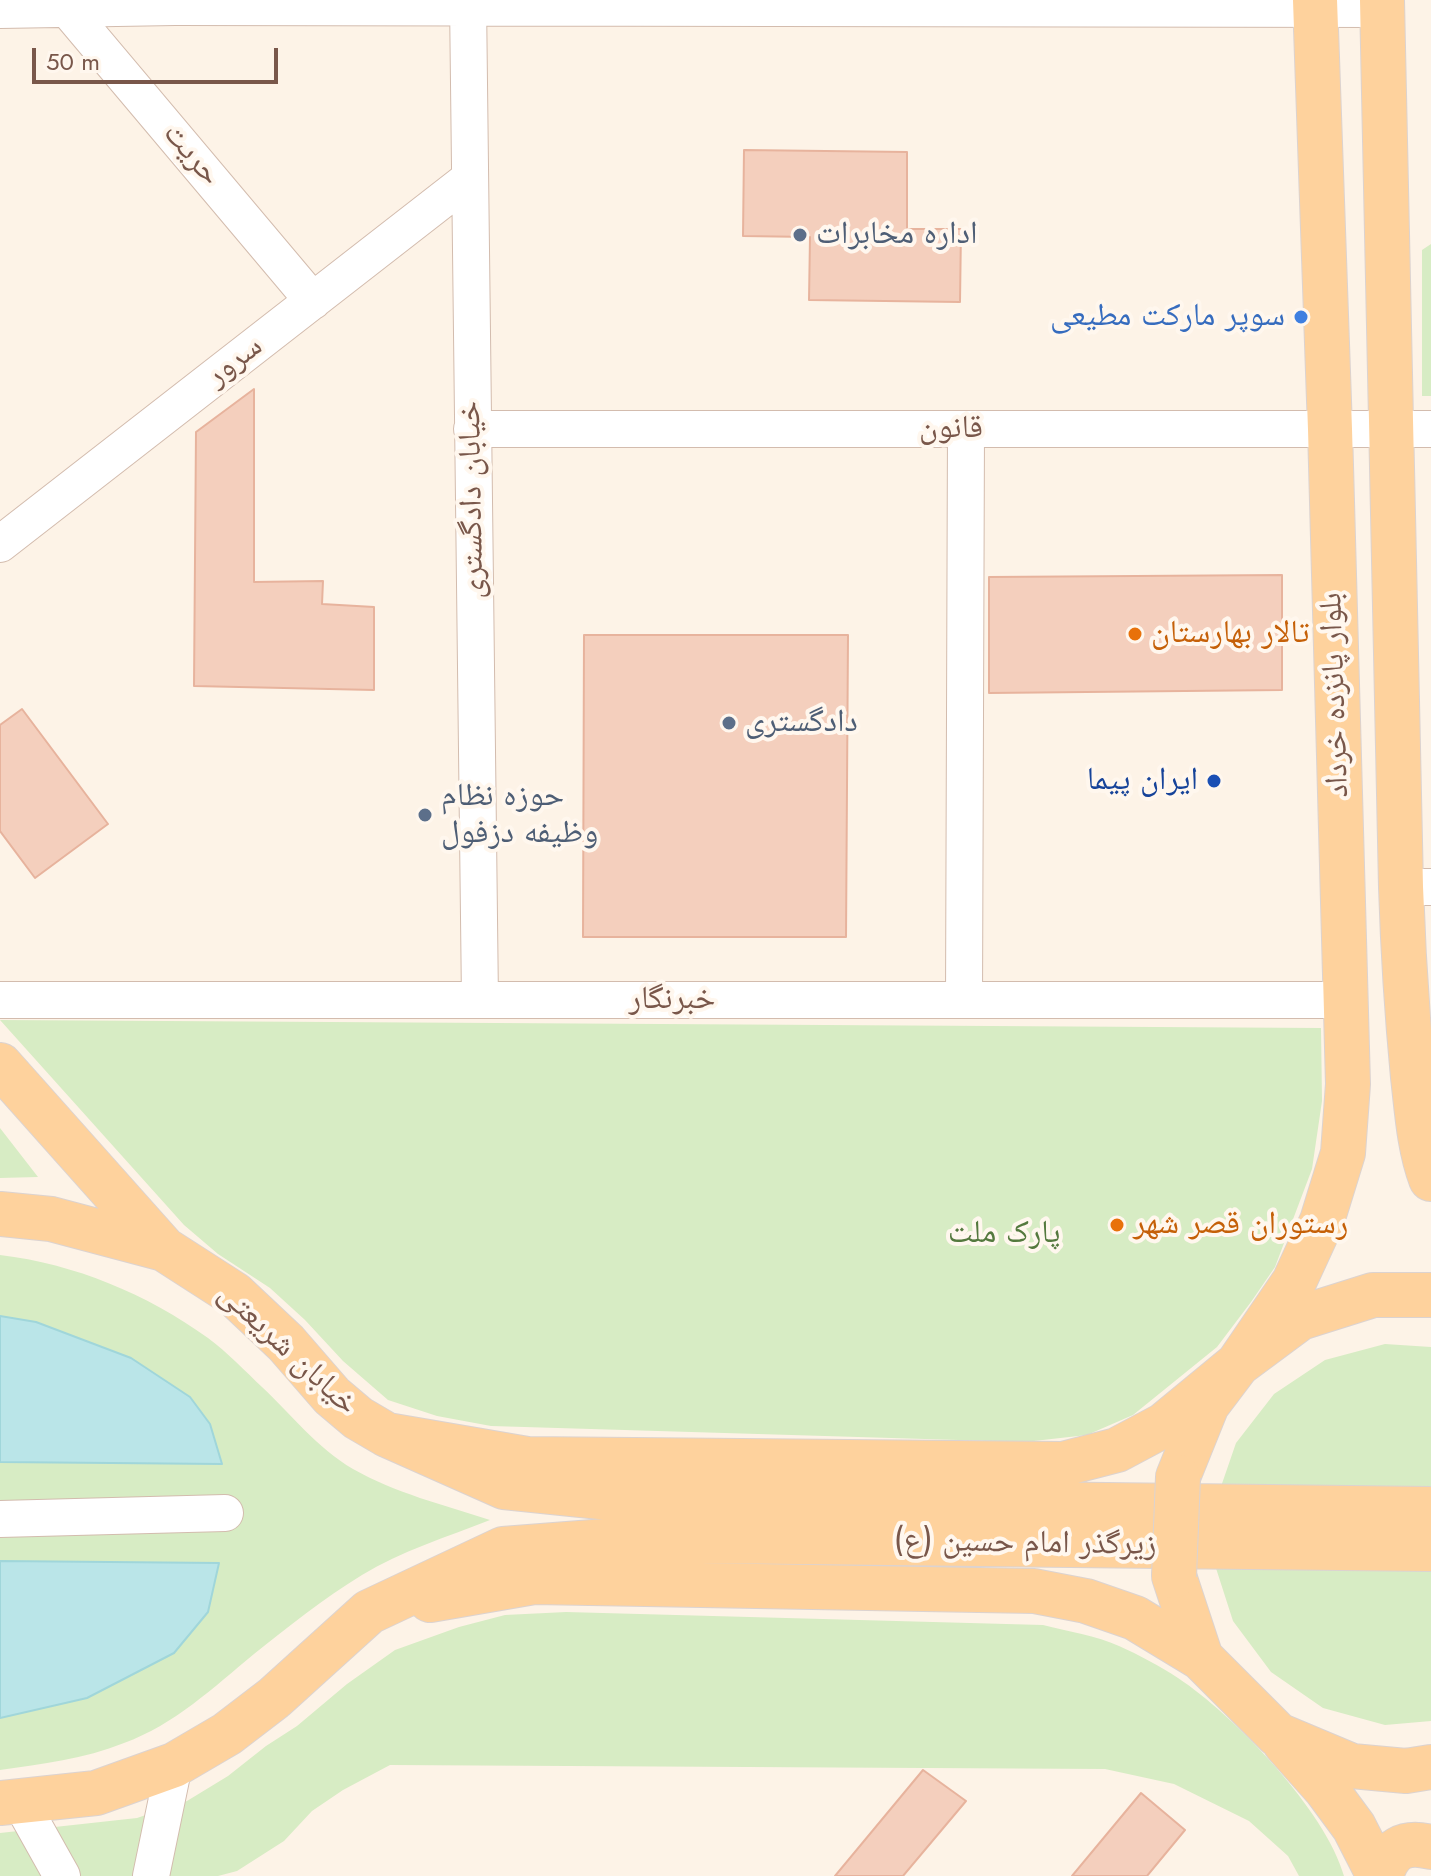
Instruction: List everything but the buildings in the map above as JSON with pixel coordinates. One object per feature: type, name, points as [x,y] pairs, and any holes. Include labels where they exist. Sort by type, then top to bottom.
[{"type":"main road","name":"بلوار پانزده خرداد","points":[[1382,4],[1411,429],[1394,595],[1399,813],[1416,887],[1407,1020],[1418,1120],[1431,1179]]},
{"type":"main road","name":"بلوار پانزده خرداد","points":[[1238,1364],[1294,1282],[1322,1221],[1343,1153],[1348,1084],[1315,5]]},
{"type":"main road","points":[[1334,596],[1394,595]]},
{"type":"main road","points":[[1340,815],[1399,813]]},
{"type":"main road","points":[[0,1065],[164,1249]]},
{"type":"main road","name":"خیابان شریعتی","points":[[0,1214],[51,1219],[164,1249],[234,1294],[286,1343],[332,1396],[358,1418],[387,1435],[504,1487],[620,1519]]},
{"type":"main road","points":[[387,1435],[527,1459],[1063,1464],[1117,1450],[1164,1425],[1300,1318],[1373,1295],[1431,1295]]},
{"type":"main road","points":[[1201,1658],[1174,1576],[1178,1477],[1207,1405],[1238,1364]]},
{"type":"main road","name":"زیرگذر امام حسین (ع)","points":[[620,1519],[1431,1509]]},
{"type":"main road","points":[[10,1802],[96,1793],[174,1765],[227,1734],[274,1698],[369,1612],[503,1549],[620,1519]]},
{"type":"main road","name":"زیرگذر امام حسین (ع)","points":[[620,1519],[1431,1549]]},
{"type":"main road","points":[[369,1612],[534,1582],[1034,1591],[1086,1601],[1135,1618],[1201,1658],[1278,1735],[1326,1789],[1354,1827],[1380,1876]]},
{"type":"main road","points":[[1278,1735],[1352,1766],[1406,1771],[1431,1767]]},
{"type":"main road","points":[[1380,1876],[1386,1861],[1399,1848],[1417,1843],[1431,1847]]},
{"type":"street","points":[[9,17],[175,3],[1382,4]]},
{"type":"street","name":"خیابان دادگستری","points":[[468,4],[480,1000]]},
{"type":"street","name":"حریت","points":[[68,10],[313,301]]},
{"type":"street","name":"سرور","points":[[0,544],[469,179]]},
{"type":"street","name":"قانون","points":[[472,429],[1411,429]]},
{"type":"street","points":[[964,1000],[966,429]]},
{"type":"street","name":"خبرنگار","points":[[0,1000],[1345,1000]]},
{"type":"street","points":[[0,1519],[225,1513]]},
{"type":"street","points":[[151,1876],[174,1765]]},
{"type":"street","points":[[10,1802],[62,1876]]},
{"type":"green space","points":[[1431,244],[1431,396],[1422,396],[1422,250]]},
{"type":"green space","name":"پارک ملت","points":[[0,1020],[1321,1028],[1322,1101],[1312,1169],[1275,1267],[1251,1302],[1217,1347],[1133,1415],[1087,1435],[1025,1442],[491,1426],[437,1416],[388,1400],[343,1361],[270,1288],[218,1254],[184,1225]]},
{"type":"green space","points":[[0,1128],[38,1177],[0,1178]]},
{"type":"green space","points":[[0,1255],[83,1274],[160,1308],[222,1349],[340,1461],[403,1492],[490,1520],[408,1552],[362,1575],[293,1623],[193,1704],[160,1726],[109,1749],[0,1770]]},
{"type":"green space","points":[[1385,1344],[1431,1347],[1431,1721],[1385,1725],[1323,1708],[1271,1672],[1233,1621],[1214,1562],[1216,1501],[1236,1443],[1274,1394],[1325,1360]]},
{"type":"green space","points":[[566,1612],[1043,1625],[1101,1639],[1142,1657],[1178,1678],[1225,1715],[1275,1766],[1298,1795],[1334,1850],[1344,1876],[1299,1876],[1288,1856],[1249,1821],[1174,1784],[1105,1769],[390,1765],[312,1811],[284,1841],[237,1871],[218,1876],[0,1876],[0,1833],[137,1818],[187,1801],[228,1776],[297,1726],[347,1684],[395,1650],[459,1627],[505,1615]]},
{"type":"water","points":[[0,1316],[36,1322],[131,1358],[190,1397],[210,1424],[222,1464],[0,1462]]},
{"type":"water","points":[[0,1561],[219,1563],[208,1612],[174,1653],[87,1698],[0,1718]]},
{"type":"place","name":"اداره مخابرات","points":[[800,235]]},
{"type":"place","name":"سوپر مارکت مطیعی","points":[[1301,317]]},
{"type":"place","name":"تالار بهارستان","points":[[1135,634]]},
{"type":"place","name":"دادگستری","points":[[729,723]]},
{"type":"place","name":"ایران پیما","points":[[1214,781]]},
{"type":"place","name":"حوزه نظام وظیفه دزفول","points":[[425,815]]},
{"type":"place","name":"رستوران قصر شهر","points":[[1117,1225]]}]
